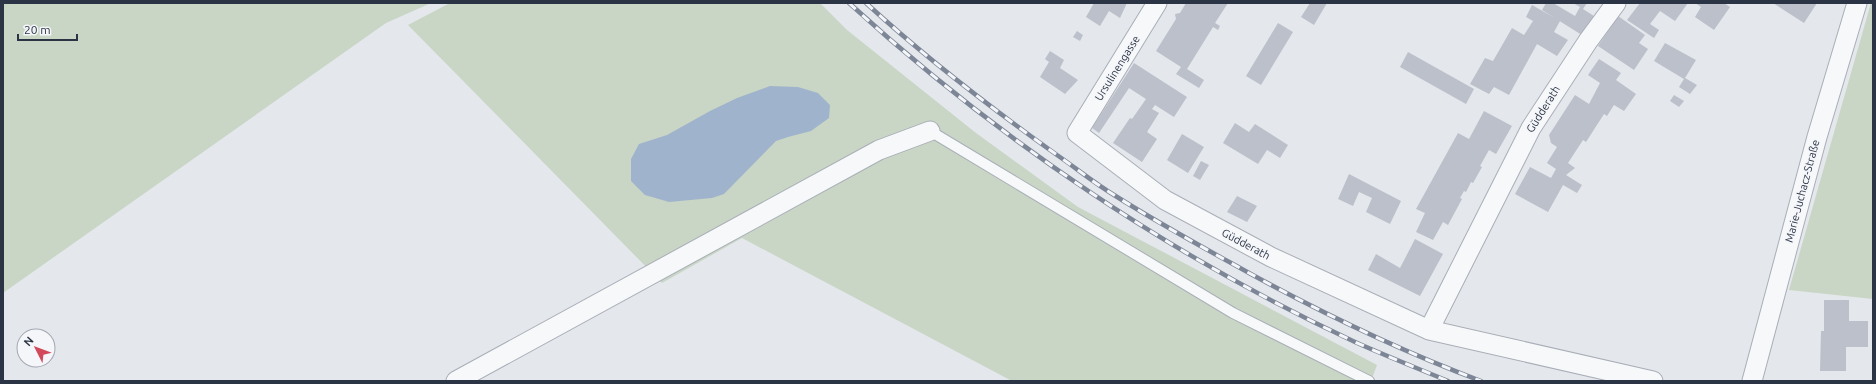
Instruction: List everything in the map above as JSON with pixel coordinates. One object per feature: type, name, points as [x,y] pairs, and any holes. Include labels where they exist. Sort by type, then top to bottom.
[{"type":"street","name":"Ursulinengasse","points":[[1077,133],[1157,3]]},
{"type":"street","name":"Güdderath","points":[[1429,330],[1531,128],[1588,41],[1616,3]]},
{"type":"street","name":"Marie-Juchacz-Straße","points":[[1752,381],[1817,138],[1857,3]]},
{"type":"street","points":[[456,381],[879,150],[930,131]]},
{"type":"street","name":"Güdderath","points":[[1077,133],[1165,200],[1271,257],[1429,330],[1652,381]]},
{"type":"lane","points":[[930,131],[1233,313],[1369,381]]},
{"type":"green space","points":[[3,3],[431,3],[386,23],[3,293]]},
{"type":"green space","points":[[450,3],[820,3],[847,30],[976,133],[1078,207],[1377,365],[1371,381],[1012,381],[742,238],[662,283],[408,25]]},
{"type":"green space","points":[[1871,3],[1873,3],[1873,299],[1789,290]]},
{"type":"water","points":[[770,86],[798,87],[818,93],[830,105],[829,118],[811,131],[776,141],[724,194],[712,198],[669,202],[645,195],[631,181],[631,159],[639,144],[667,135],[737,98]]},
{"type":"building","points":[[1094,3],[1127,3],[1120,18],[1109,11],[1100,26],[1086,17]]},
{"type":"building","points":[[1186,3],[1228,3],[1215,23],[1220,26],[1218,30],[1213,27],[1187,69],[1204,80],[1199,88],[1176,74],[1181,67],[1156,51],[1176,19],[1175,14],[1180,13]]},
{"type":"building","points":[[1310,3],[1327,3],[1314,25],[1301,17]]},
{"type":"building","points":[[1546,3],[1553,3],[1575,16],[1580,7],[1573,3],[1587,3],[1583,9],[1597,18],[1585,37],[1542,10]]},
{"type":"building","points":[[1640,3],[1688,3],[1675,21],[1660,11],[1650,24],[1659,30],[1654,38],[1627,20]]},
{"type":"building","points":[[1695,3],[1724,3],[1730,7],[1714,30],[1695,17],[1701,7]]},
{"type":"building","points":[[1773,3],[1817,3],[1804,23]]},
{"type":"building","points":[[1532,5],[1560,21],[1554,32],[1568,40],[1557,56],[1537,44],[1509,95],[1494,87],[1489,94],[1470,84],[1485,58],[1493,61],[1512,28],[1524,35],[1533,21],[1526,17]]},
{"type":"building","points":[[1618,16],[1645,35],[1639,43],[1648,49],[1634,70],[1598,46]]},
{"type":"building","points":[[1278,23],[1293,32],[1261,85],[1246,76]]},
{"type":"building","points":[[1077,31],[1083,35],[1080,41],[1073,37]]},
{"type":"building","points":[[1665,43],[1696,60],[1685,78],[1697,85],[1690,94],[1679,87],[1684,79],[1654,61]]},
{"type":"building","points":[[1050,51],[1064,60],[1060,68],[1078,80],[1065,94],[1040,77],[1049,62],[1045,59]]},
{"type":"building","points":[[1408,52],[1474,89],[1466,104],[1400,67]]},
{"type":"building","points":[[1599,59],[1621,73],[1616,80],[1636,94],[1624,111],[1614,105],[1607,116],[1604,114],[1586,142],[1583,140],[1568,163],[1575,168],[1566,175],[1582,185],[1577,193],[1563,185],[1548,212],[1515,194],[1530,167],[1551,178],[1556,169],[1547,163],[1557,147],[1551,143],[1549,135],[1575,95],[1589,104],[1600,83],[1588,75]]},
{"type":"building","points":[[1134,63],[1187,97],[1174,117],[1155,105],[1152,109],[1159,113],[1147,132],[1157,139],[1142,162],[1113,143],[1130,118],[1132,119],[1146,99],[1129,88],[1099,133],[1092,128]]},
{"type":"building","points":[[1674,95],[1684,101],[1679,107],[1670,101]]},
{"type":"building","points":[[1484,111],[1512,126],[1496,154],[1489,150],[1473,183],[1471,182],[1466,192],[1464,191],[1460,198],[1462,199],[1448,225],[1443,222],[1433,240],[1416,232],[1425,213],[1416,209],[1458,133],[1469,139]]},
{"type":"building","points":[[1235,123],[1249,132],[1255,124],[1288,145],[1280,158],[1267,150],[1258,164],[1223,143]]},
{"type":"building","points":[[1182,134],[1204,147],[1188,173],[1167,160]]},
{"type":"building","points":[[1201,161],[1209,165],[1200,180],[1193,176]]},
{"type":"building","points":[[1349,174],[1401,201],[1390,224],[1366,212],[1372,198],[1359,192],[1353,206],[1338,199]]},
{"type":"building","points":[[1237,196],[1257,206],[1247,222],[1227,212]]},
{"type":"building","points":[[1415,239],[1443,254],[1420,296],[1368,270],[1376,254],[1400,268]]},
{"type":"building","points":[[1824,300],[1849,300],[1849,321],[1868,321],[1868,347],[1846,347],[1846,371],[1820,371],[1821,331],[1824,331]]},
{"type":"railway","points":[[849,3],[965,102],[1089,192],[1219,272],[1287,308],[1355,342],[1448,381]]},
{"type":"railway","points":[[866,3],[935,63],[983,101],[1092,180],[1131,205],[1215,254],[1306,303],[1392,344],[1481,381]]}]
